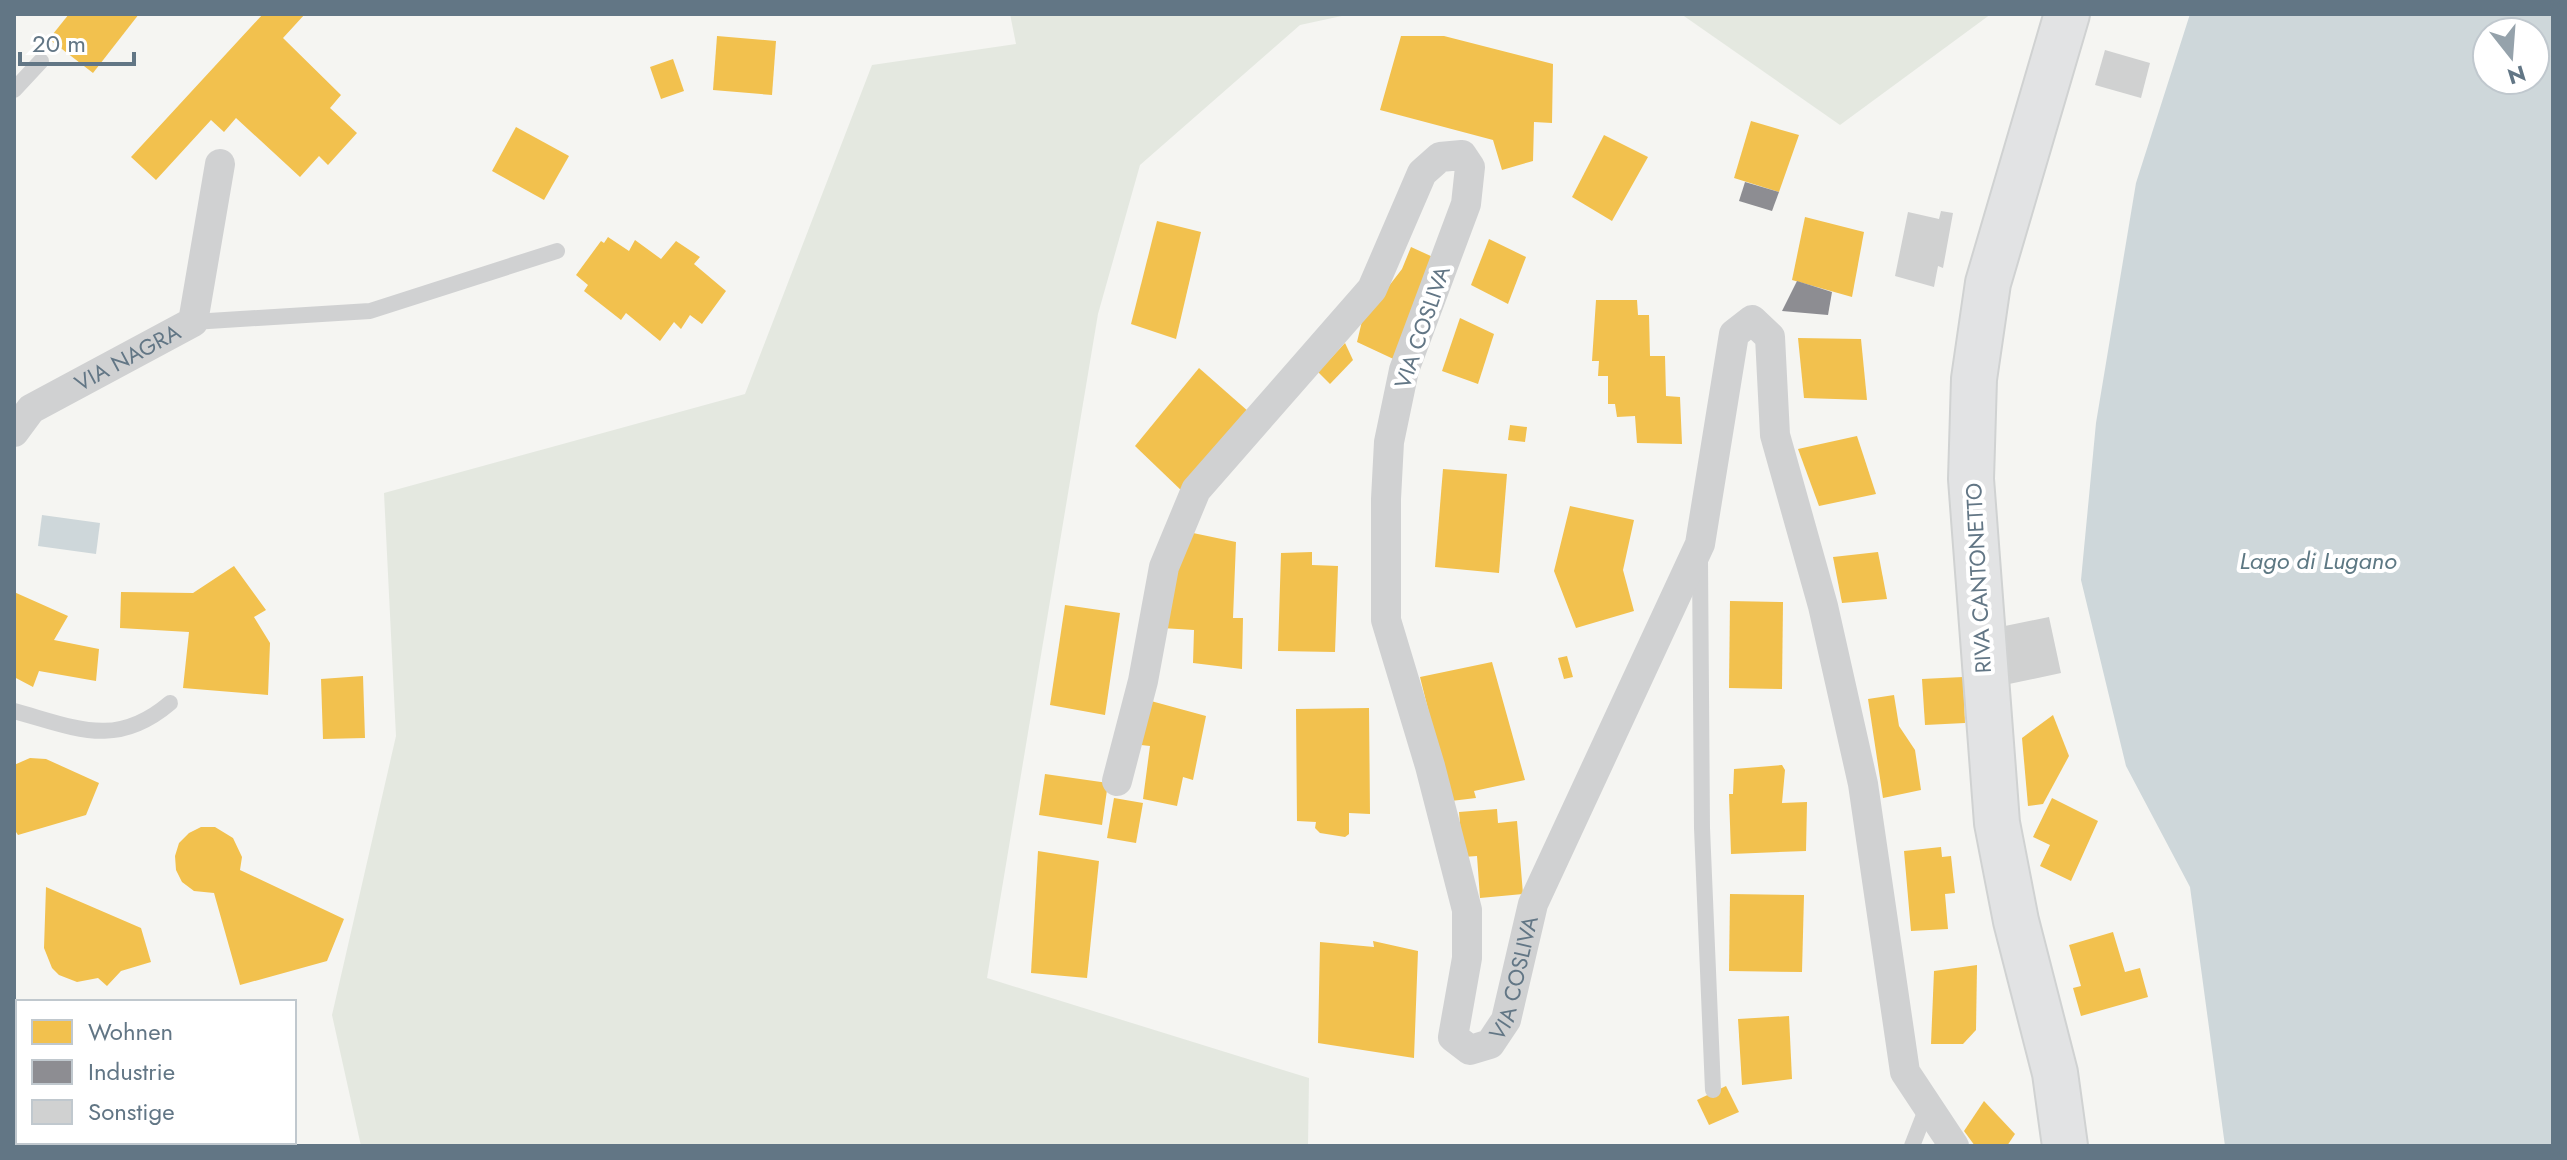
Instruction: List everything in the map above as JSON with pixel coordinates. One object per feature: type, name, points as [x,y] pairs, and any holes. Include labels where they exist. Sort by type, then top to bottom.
[{"type":"main road","name":"RIVA CANTONETTO","points":[[2065,1146],[2055,1073],[2016,921],[1997,823],[1971,479],[1974,379],[1988,283],[2067,14]]},
{"type":"street","name":"VIA COSLIVA","points":[[1117,781],[1143,681],[1164,567],[1196,490],[1372,289],[1422,173],[1440,157],[1462,155],[1470,167],[1468,192],[1404,370],[1389,442],[1386,620],[1430,766],[1467,910],[1467,958],[1453,1037],[1470,1050],[1490,1044],[1506,1020],[1533,904],[1700,544],[1734,334],[1752,320],[1770,337],[1775,435],[1823,606],[1863,784],[1905,1072],[1954,1146]]},
{"type":"street","name":"VIA NAGRA","points":[[14,432],[31,409],[193,322],[220,164]]},
{"type":"lane","points":[[14,90],[41,61]]},
{"type":"lane","points":[[193,322],[370,311],[557,251]]},
{"type":"lane","points":[[1700,544],[1702,828],[1713,1090]]},
{"type":"lane","points":[[14,711],[98,733],[128,729],[149,720],[170,703]]},
{"type":"lane","points":[[1912,1146],[1928,1105]]},
{"type":"shaded area","points":[[1010,14],[1351,14],[1300,25],[1140,165],[1098,314],[987,978],[1309,1078],[1308,1146],[361,1146],[332,1015],[396,736],[384,493],[745,394],[872,65],[1016,44]]},
{"type":"shaded area","points":[[1681,14],[1991,14],[1840,125]]},
{"type":"water","name":"Lago di Lugano","points":[[2190,14],[2553,14],[2553,1146],[2225,1146],[2190,887],[2126,766],[2081,580],[2096,423],[2136,183]]},
{"type":"water","points":[[42,515],[100,523],[96,554],[38,546]]},
{"type":"building: Wohnen","points":[[69,14],[139,14],[93,73],[49,39]]},
{"type":"building: Wohnen","points":[[263,14],[305,14],[283,38],[341,95],[330,108],[357,133],[328,165],[319,156],[300,177],[236,118],[224,132],[211,120],[156,180],[131,157]]},
{"type":"building: Wohnen","points":[[717,36],[776,41],[772,95],[713,90]]},
{"type":"building: Wohnen","points":[[1401,36],[1444,36],[1553,64],[1552,123],[1534,122],[1533,161],[1502,170],[1493,140],[1380,110]]},
{"type":"building: Wohnen","points":[[673,59],[684,91],[661,99],[650,67]]},
{"type":"building: Wohnen","points":[[1751,121],[1799,135],[1779,192],[1734,178]]},
{"type":"building: Wohnen","points":[[516,127],[569,156],[544,200],[492,171]]},
{"type":"building: Wohnen","points":[[1604,135],[1648,157],[1612,221],[1572,197]]},
{"type":"building: Wohnen","points":[[1805,217],[1864,232],[1852,297],[1792,280]]},
{"type":"building: Wohnen","points":[[1157,221],[1201,232],[1176,339],[1131,324]]},
{"type":"building: Wohnen","points":[[608,237],[629,251],[635,240],[661,259],[676,241],[700,257],[694,264],[726,291],[702,324],[690,315],[681,329],[674,322],[660,341],[626,313],[621,320],[584,291],[588,285],[576,275],[601,241],[604,243]]},
{"type":"building: Wohnen","points":[[1489,239],[1526,257],[1508,304],[1471,285]]},
{"type":"building: Wohnen","points":[[1411,247],[1433,257],[1402,363],[1357,342],[1362,321],[1402,269]]},
{"type":"building: Wohnen","points":[[1596,300],[1637,300],[1638,315],[1649,315],[1650,356],[1665,356],[1666,396],[1680,397],[1682,444],[1637,443],[1635,416],[1617,417],[1615,404],[1608,404],[1608,376],[1598,376],[1599,361],[1592,361]]},
{"type":"building: Wohnen","points":[[1460,318],[1494,334],[1478,384],[1442,371]]},
{"type":"building: Wohnen","points":[[1798,338],[1861,339],[1867,400],[1804,398]]},
{"type":"building: Wohnen","points":[[1345,343],[1353,360],[1330,384],[1318,372]]},
{"type":"building: Wohnen","points":[[1199,368],[1249,412],[1184,493],[1135,446]]},
{"type":"building: Wohnen","points":[[1510,425],[1527,427],[1525,442],[1508,440]]},
{"type":"building: Wohnen","points":[[1857,436],[1876,494],[1819,506],[1798,449]]},
{"type":"building: Wohnen","points":[[1443,469],[1507,474],[1499,573],[1435,567]]},
{"type":"building: Wohnen","points":[[1570,506],[1634,520],[1623,570],[1634,611],[1576,628],[1554,571]]},
{"type":"building: Wohnen","points":[[1193,533],[1236,542],[1233,618],[1243,618],[1242,669],[1193,663],[1194,630],[1162,628],[1171,586]]},
{"type":"building: Wohnen","points":[[1312,552],[1312,565],[1338,566],[1335,652],[1278,651],[1281,553]]},
{"type":"building: Wohnen","points":[[1878,552],[1887,599],[1842,603],[1833,557]]},
{"type":"building: Wohnen","points":[[234,566],[266,610],[254,617],[270,643],[268,695],[183,688],[189,632],[120,628],[121,592],[193,593]]},
{"type":"building: Wohnen","points":[[14,592],[68,616],[54,640],[99,649],[96,681],[39,671],[33,687],[14,677]]},
{"type":"building: Wohnen","points":[[1730,601],[1783,602],[1782,689],[1729,688]]},
{"type":"building: Wohnen","points":[[1065,605],[1120,613],[1105,715],[1050,705]]},
{"type":"building: Wohnen","points":[[1567,656],[1573,677],[1564,679],[1558,658]]},
{"type":"building: Wohnen","points":[[1492,662],[1525,780],[1474,791],[1476,798],[1451,801],[1420,677]]},
{"type":"building: Wohnen","points":[[363,676],[365,738],[323,739],[321,679]]},
{"type":"building: Wohnen","points":[[1963,677],[1965,723],[1925,725],[1922,679]]},
{"type":"building: Wohnen","points":[[1894,695],[1899,726],[1915,750],[1921,790],[1883,798],[1868,699]]},
{"type":"building: Wohnen","points":[[1151,701],[1206,716],[1193,780],[1183,777],[1177,806],[1143,799],[1150,746],[1141,745]]},
{"type":"building: Wohnen","points":[[1369,708],[1370,814],[1349,813],[1349,834],[1345,837],[1320,833],[1315,828],[1316,822],[1297,821],[1296,709]]},
{"type":"building: Wohnen","points":[[2053,715],[2069,756],[2043,804],[2028,806],[2022,738]]},
{"type":"building: Wohnen","points":[[30,758],[46,759],[99,783],[86,815],[18,835],[14,829],[14,765]]},
{"type":"building: Wohnen","points":[[1782,765],[1785,770],[1782,803],[1807,802],[1806,851],[1731,854],[1729,794],[1733,794],[1734,769]]},
{"type":"building: Wohnen","points":[[1045,774],[1108,783],[1102,825],[1039,815]]},
{"type":"building: Wohnen","points":[[1114,798],[1143,803],[1136,843],[1107,838]]},
{"type":"building: Wohnen","points":[[2052,798],[2098,821],[2071,881],[2040,866],[2050,845],[2033,837]]},
{"type":"building: Wohnen","points":[[1497,809],[1498,823],[1517,821],[1523,894],[1480,898],[1477,856],[1463,857],[1459,812]]},
{"type":"building: Wohnen","points":[[201,827],[215,827],[233,838],[242,857],[240,870],[344,919],[327,961],[240,985],[214,893],[194,891],[182,882],[176,870],[175,856],[179,843]]},
{"type":"building: Wohnen","points":[[1941,847],[1942,857],[1951,856],[1955,893],[1945,894],[1948,929],[1911,931],[1904,851]]},
{"type":"building: Wohnen","points":[[1038,851],[1099,861],[1087,978],[1031,973]]},
{"type":"building: Wohnen","points":[[46,887],[141,928],[151,962],[121,971],[107,986],[98,978],[77,982],[59,975],[52,968],[44,948]]},
{"type":"building: Wohnen","points":[[1730,894],[1804,895],[1802,972],[1729,971]]},
{"type":"building: Wohnen","points":[[2113,932],[2125,972],[2140,968],[2148,997],[2081,1016],[2073,988],[2081,986],[2069,945]]},
{"type":"building: Wohnen","points":[[1373,941],[1418,951],[1414,1058],[1318,1043],[1320,942],[1374,947]]},
{"type":"building: Wohnen","points":[[1977,965],[1976,1030],[1963,1044],[1931,1044],[1934,971]]},
{"type":"building: Wohnen","points":[[1789,1016],[1792,1079],[1742,1085],[1738,1019]]},
{"type":"building: Wohnen","points":[[1726,1086],[1739,1112],[1709,1125],[1697,1100]]},
{"type":"building: Wohnen","points":[[1984,1101],[2015,1134],[2007,1146],[1975,1146],[1964,1131]]},
{"type":"building: Industrie","points":[[1745,182],[1779,192],[1772,211],[1739,201]]},
{"type":"building: Industrie","points":[[1797,281],[1832,292],[1828,315],[1782,311]]},
{"type":"building: Sonstige","points":[[2105,50],[2150,63],[2141,98],[2095,85]]},
{"type":"building: Sonstige","points":[[1941,211],[1953,213],[1943,268],[1938,266],[1934,287],[1895,276],[1908,212],[1939,219]]},
{"type":"building: Sonstige","points":[[2049,617],[2061,673],[2009,684],[2000,627]]}]
